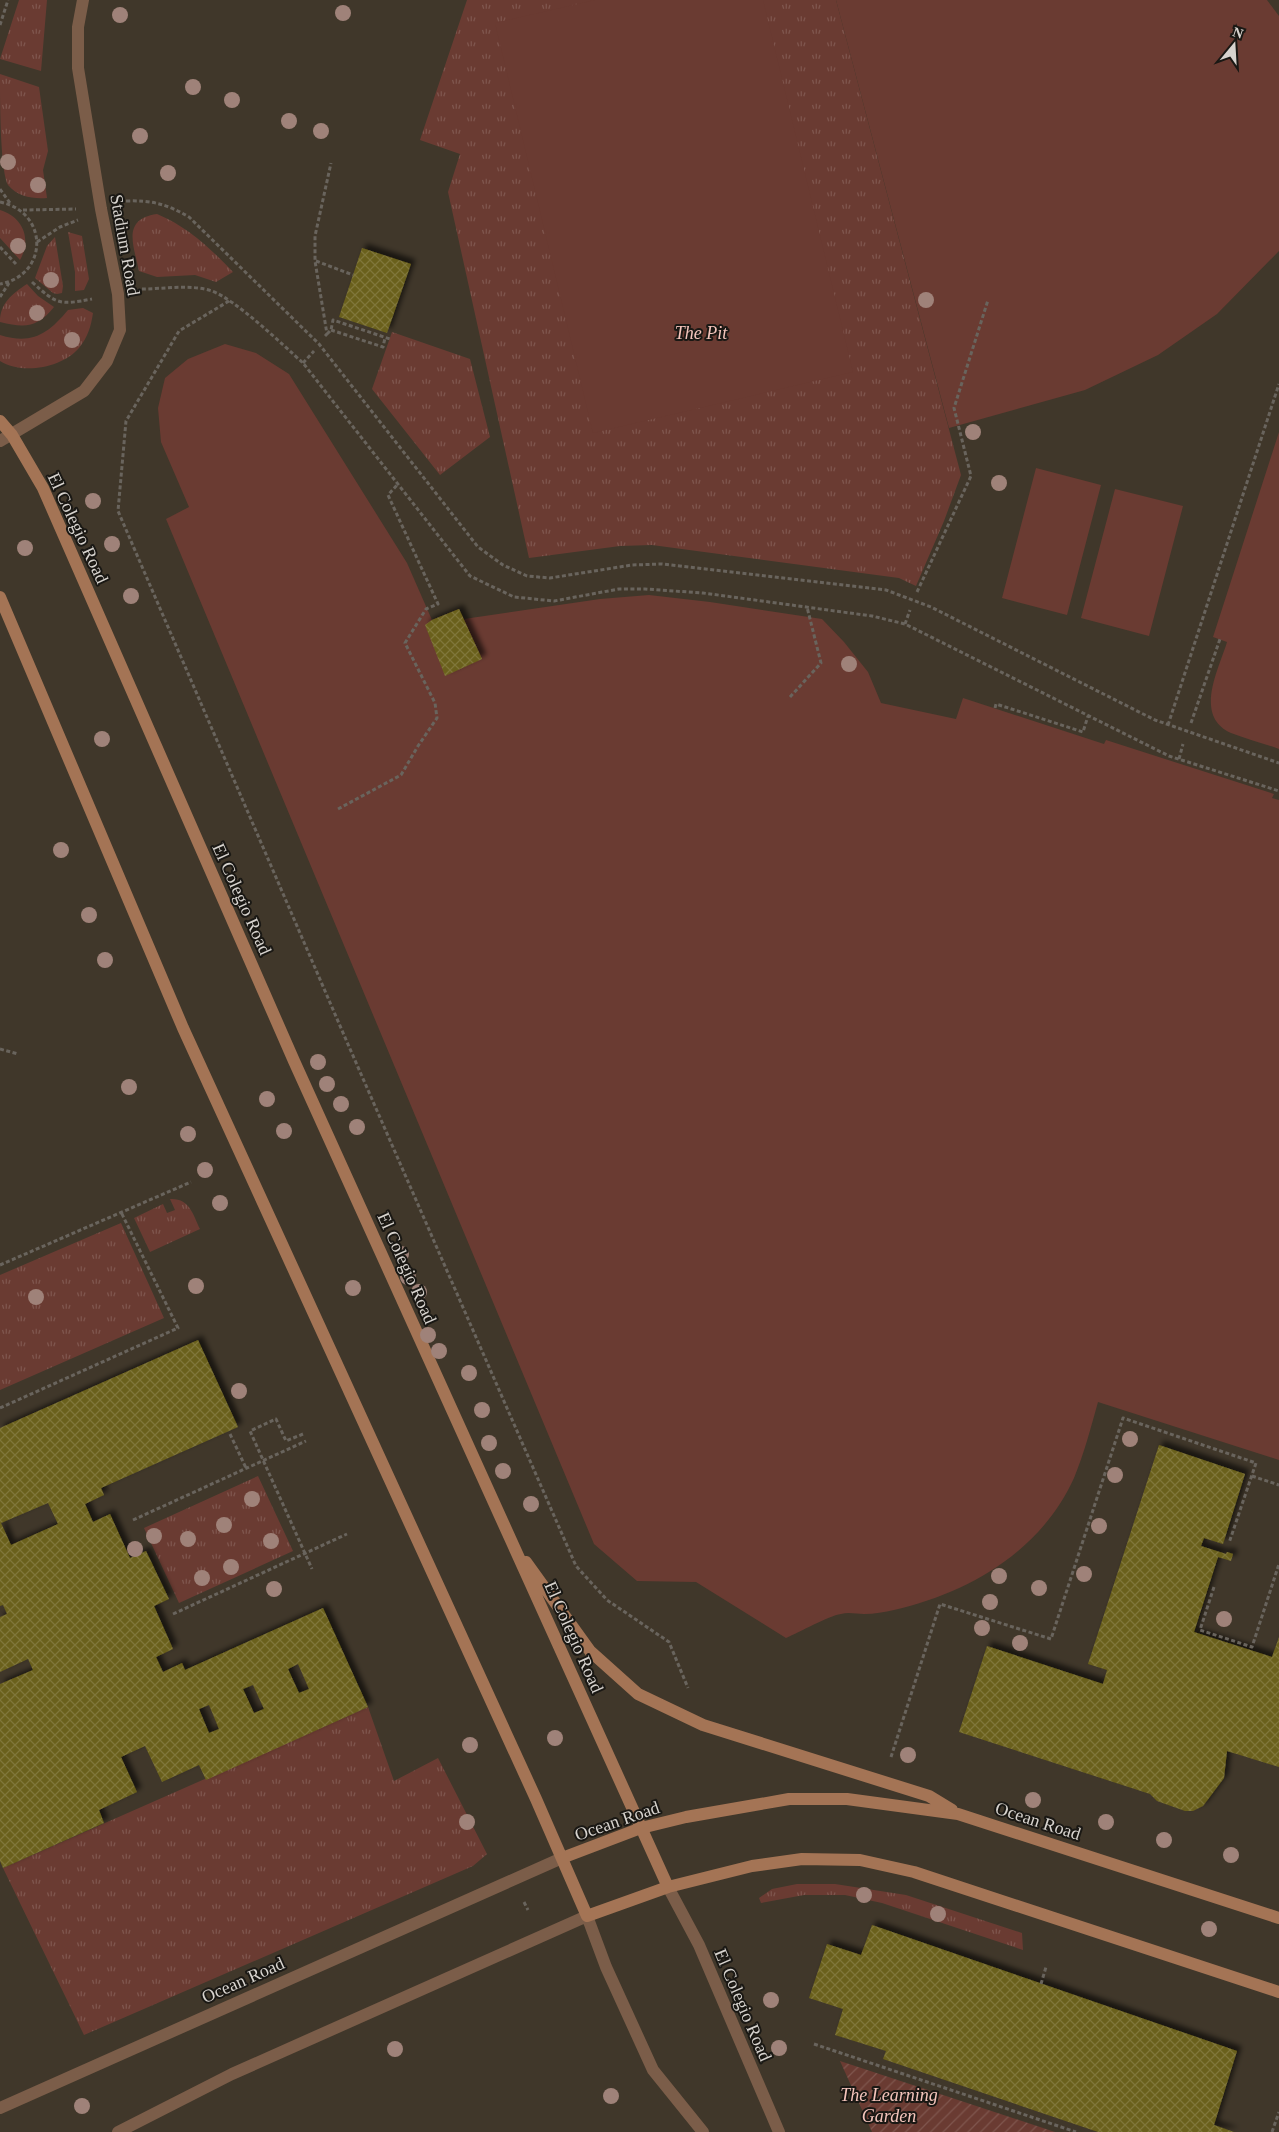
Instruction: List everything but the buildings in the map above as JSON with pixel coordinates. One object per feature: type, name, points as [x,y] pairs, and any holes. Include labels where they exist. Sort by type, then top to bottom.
[{"type":"main road","name":"El Colegio Road","points":[[0,421],[12,435],[43,488],[294,1061],[668,1887]]},
{"type":"main road","points":[[0,597],[183,1028],[398,1494],[587,1916],[668,1887],[752,1866],[802,1859],[860,1860],[914,1872],[1279,1992]]},
{"type":"main road","points":[[514,1546],[542,1581],[590,1651],[638,1694],[703,1725],[929,1796],[958,1814]]},
{"type":"main road","name":"Ocean Road","points":[[562,1858],[641,1828],[686,1818],[789,1798],[847,1799],[958,1814],[1279,1918]]},
{"type":"street","name":"Stadium Road","points":[[0,440],[12,435],[84,391],[107,361],[120,330],[118,294],[101,209],[78,68],[78,27],[83,0]]},
{"type":"street","name":"Ocean Road","points":[[0,2108],[562,1858]]},
{"type":"street","name":"El Colegio Road","points":[[668,1887],[699,1945],[779,2132]]},
{"type":"street","points":[[118,2132],[232,2074],[587,1916],[606,1967],[653,2070],[703,2132]]},
{"type":"path","points":[[0,25],[8,0]]},
{"type":"path","points":[[331,163],[314,236],[315,261],[326,335],[331,330],[332,320],[370,330],[390,340]]},
{"type":"path","points":[[0,189],[10,204]]},
{"type":"path","points":[[126,201],[157,203],[171,207],[189,217],[319,344],[478,547],[503,565],[527,576],[550,578],[632,565],[662,564],[886,590],[931,608],[1155,720],[1279,764]]},
{"type":"path","points":[[0,202],[10,204],[22,210],[30,219],[35,230],[37,242],[36,254],[31,264],[24,273],[9,283],[0,297]]},
{"type":"path","points":[[22,210],[74,209]]},
{"type":"path","points":[[37,242],[60,227],[77,220]]},
{"type":"path","points":[[0,247],[16,264]]},
{"type":"path","points":[[315,261],[353,275]]},
{"type":"path","points":[[32,282],[56,302],[67,303],[93,299]]},
{"type":"path","points":[[0,284],[9,283]]},
{"type":"path","points":[[142,290],[194,288],[212,291],[229,301],[303,363],[470,576],[514,597],[554,601],[619,589],[646,589],[703,593],[807,607],[872,616],[905,624],[1178,759],[1279,791]]},
{"type":"path","points":[[917,592],[971,476],[954,408],[988,300]]},
{"type":"path","points":[[229,301],[179,331],[126,421],[118,511],[346,1042],[576,1566],[607,1600],[669,1642],[691,1696]]},
{"type":"path","points":[[344,324],[346,320]]},
{"type":"path","points":[[331,330],[382,347],[385,338]]},
{"type":"path","points":[[303,363],[314,351]]},
{"type":"path","points":[[1168,725],[1279,384]]},
{"type":"path","points":[[338,810],[401,775],[437,718],[435,703],[405,643],[426,609],[438,604],[388,495],[397,485]]},
{"type":"path","points":[[790,697],[821,663],[807,607]]},
{"type":"path","points":[[905,624],[910,610]]},
{"type":"path","points":[[1191,723],[1220,639]]},
{"type":"path","points":[[995,708],[996,704],[1083,732],[1088,716]]},
{"type":"path","points":[[1178,759],[1184,744]]},
{"type":"path","points":[[0,1049],[18,1054]]},
{"type":"path","points":[[0,1266],[191,1182]]},
{"type":"path","points":[[0,1408],[178,1328],[121,1212]]},
{"type":"path","points":[[888,1766],[940,1604],[1051,1640],[1123,1418],[1256,1463],[1229,1543]]},
{"type":"path","points":[[303,1434],[286,1442],[276,1419],[250,1430],[312,1569]]},
{"type":"path","points":[[230,1434],[246,1468]]},
{"type":"path","points":[[133,1520],[306,1441]]},
{"type":"path","points":[[1252,1476],[1279,1484]]},
{"type":"path","points":[[173,1614],[347,1534]]},
{"type":"path","points":[[1214,1588],[1200,1630],[1252,1647],[1279,1564]]},
{"type":"path","points":[[1041,1984],[1046,1967]]},
{"type":"path","points":[[814,2044],[1076,2132]]},
{"type":"path","points":[[1272,2132],[1279,2112]]},
{"type":"shaded area","points":[[0,0],[1279,0],[1279,2132],[0,2132]]},
{"type":"green space","points":[[19,0],[47,0],[41,71],[0,59]]},
{"type":"green space","name":"The Pit","points":[[467,0],[836,0],[961,475],[944,521],[916,586],[899,578],[652,545],[620,546],[529,558],[448,192],[460,154],[420,140]]},
{"type":"green space","points":[[595,0],[763,0],[853,372],[593,433],[495,23]]},
{"type":"green space","points":[[836,0],[1267,0],[1279,16],[1279,251],[1217,314],[1158,355],[1085,390],[949,428]]},
{"type":"green space","points":[[0,74],[39,87],[48,151],[43,170],[47,198],[26,196],[16,192],[8,185],[3,164]]},
{"type":"green space","points":[[0,210],[15,218],[23,230],[25,244],[20,260],[0,238]]},
{"type":"green space","points":[[157,214],[189,232],[233,272],[216,282],[195,275],[157,277],[139,271],[133,243],[134,228],[138,222],[146,217]]},
{"type":"green space","points":[[68,232],[82,236],[89,279],[84,290],[75,291],[75,272]]},
{"type":"green space","points":[[55,237],[63,286],[62,293],[57,294],[53,293],[35,278],[47,246]]},
{"type":"green space","points":[[27,284],[38,296],[54,307],[42,319],[30,325],[0,322],[2,309],[5,304],[16,291]]},
{"type":"green space","points":[[83,308],[93,313],[89,331],[85,340],[72,355],[52,365],[30,368],[19,368],[0,361],[0,335],[21,339],[30,338],[46,331],[68,310]]},
{"type":"green space","points":[[392,332],[470,359],[490,437],[440,475],[372,389]]},
{"type":"green space","points":[[225,344],[256,353],[289,374],[407,563],[432,620],[459,609],[464,619],[600,599],[649,595],[822,619],[844,642],[868,672],[881,703],[956,719],[963,698],[1104,744],[1106,740],[1274,794],[1272,798],[1279,800],[1279,1460],[1098,1402],[1078,1469],[1060,1504],[1042,1527],[1000,1565],[975,1580],[922,1602],[879,1613],[835,1615],[786,1638],[696,1582],[637,1581],[594,1544],[166,519],[189,507],[161,442],[158,408],[165,378],[188,359]]},
{"type":"green space","points":[[1279,432],[1279,749],[1231,733],[1220,725],[1213,715],[1211,704],[1215,678],[1227,642],[1213,637]]},
{"type":"green space","points":[[1036,468],[1101,485],[1067,615],[1002,598]]},
{"type":"green space","points":[[1115,489],[1183,506],[1149,636],[1081,618]]},
{"type":"green space","points":[[170,1199],[182,1201],[190,1208],[200,1229],[150,1252],[134,1218],[163,1204],[167,1213],[175,1210]]},
{"type":"green space","points":[[121,1223],[164,1318],[0,1390],[0,1275]]},
{"type":"green space","points":[[258,1476],[293,1551],[179,1603],[144,1528]]},
{"type":"green space","points":[[368,1707],[394,1781],[438,1758],[487,1854],[473,1866],[84,2035],[3,1868]]},
{"type":"green space","points":[[797,1884],[835,1884],[906,1895],[1022,1933],[1023,1950],[882,1903],[845,1895],[804,1895],[761,1903],[759,1898],[772,1889]]},
{"type":"green space","name":"The Learning Garden","points":[[840,2061],[1055,2132],[872,2132]]}]
